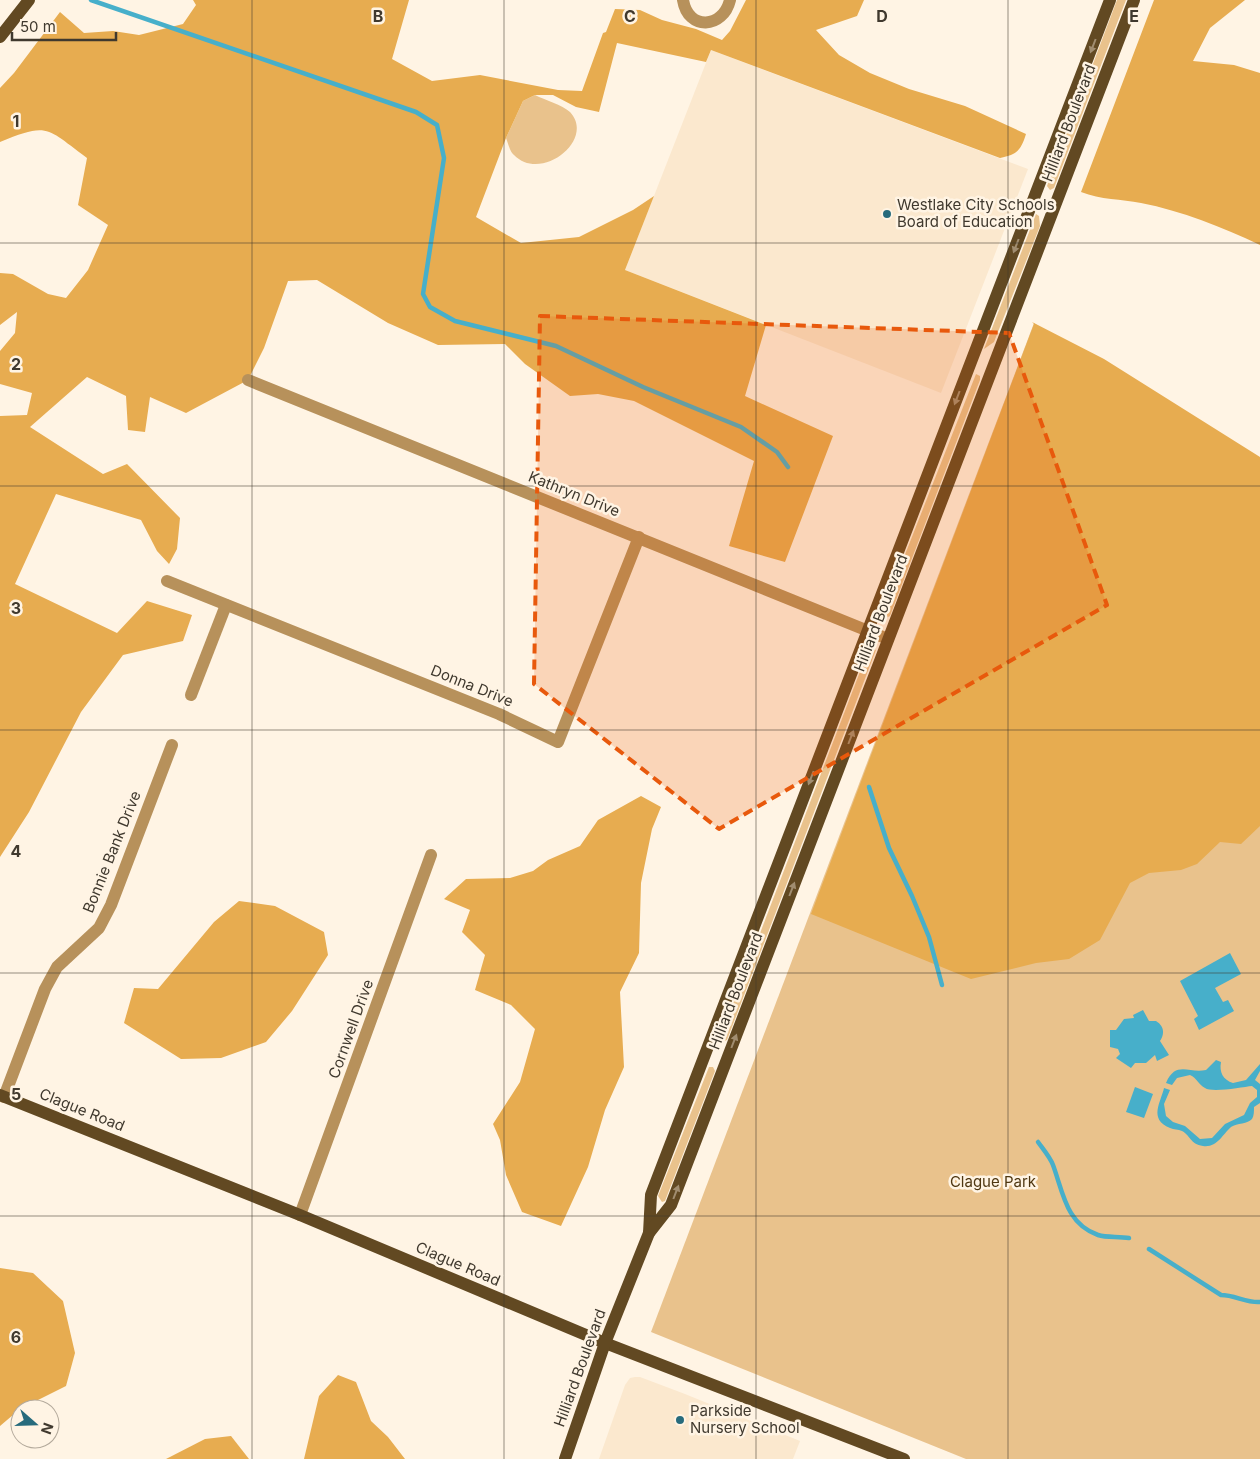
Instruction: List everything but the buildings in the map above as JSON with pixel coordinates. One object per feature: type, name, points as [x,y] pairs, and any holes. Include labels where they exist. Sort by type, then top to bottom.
[{"type":"main road","points":[[0,37],[29,0]]},
{"type":"main road","name":"Hilliard Boulevard","points":[[649,1233],[651,1194],[1110,0]]},
{"type":"main road","name":"Hilliard Boulevard","points":[[564,1459],[605,1344],[649,1233],[671,1205],[1134,0]]},
{"type":"main road","name":"Clague Road","points":[[2,1096],[300,1215],[605,1344],[904,1459]]},
{"type":"street","points":[[684,0],[688,13],[695,19],[704,22],[721,18],[728,9],[730,0]]},
{"type":"street","name":"Kathryn Drive","points":[[248,380],[888,639]]},
{"type":"street","name":"Donna Drive","points":[[167,581],[499,714],[558,742],[639,537]]},
{"type":"street","points":[[191,695],[226,605]]},
{"type":"street","name":"Bonnie Bank Drive","points":[[2,1096],[44,989],[57,967],[99,928],[111,906],[172,744]]},
{"type":"street","name":"Cornwell Drive","points":[[300,1215],[431,855]]},
{"type":"highlighted area","points":[[540,316],[1009,333],[1107,605],[719,829],[534,684]]},
{"type":"shaded area","points":[[193,0],[409,0],[392,59],[432,81],[480,75],[558,90],[582,91],[603,33],[606,32],[615,9],[640,10],[662,20],[696,29],[722,40],[730,31],[746,0],[864,0],[857,16],[816,30],[839,55],[870,73],[909,89],[965,106],[1026,134],[1018,151],[1000,158],[711,50],[706,62],[617,43],[599,112],[576,107],[553,95],[535,95],[523,101],[506,138],[476,217],[521,243],[579,237],[633,210],[654,196],[625,270],[766,325],[745,396],[833,436],[785,562],[729,546],[754,461],[634,401],[598,394],[570,396],[525,364],[505,344],[438,345],[388,323],[317,280],[288,281],[264,348],[248,380],[186,413],[150,397],[145,432],[128,430],[126,396],[87,377],[30,427],[103,474],[127,464],[180,518],[177,549],[169,564],[157,551],[141,520],[56,494],[15,584],[117,633],[147,601],[192,615],[183,641],[123,655],[81,712],[29,812],[0,857],[0,416],[27,415],[32,393],[0,384],[0,351],[15,333],[17,312],[0,325],[0,273],[13,274],[48,294],[66,298],[88,270],[108,225],[78,205],[87,158],[54,134],[46,131],[28,132],[0,142],[0,88],[14,73],[60,12],[84,33],[113,31],[139,35],[183,24],[196,5]]},
{"type":"shaded area","points":[[1154,0],[1245,0],[1210,28],[1193,61],[1234,65],[1260,73],[1260,245],[1172,210],[1141,203],[1096,197],[1081,192]]},
{"type":"shaded area","points":[[711,50],[1028,169],[941,393],[625,270]]},
{"type":"shaded area","points":[[1032,322],[1104,359],[1260,457],[1260,826],[1241,844],[1220,842],[1197,864],[1181,870],[1149,873],[1130,883],[1100,940],[1069,959],[1036,963],[971,979],[811,914],[1034,324]]},
{"type":"shaded area","points":[[641,796],[661,807],[652,829],[641,883],[639,953],[620,992],[624,1067],[605,1110],[588,1167],[561,1226],[522,1212],[506,1175],[500,1140],[493,1124],[520,1082],[535,1029],[511,1005],[475,990],[485,955],[462,932],[470,910],[444,899],[466,879],[510,878],[533,871],[548,860],[580,846],[598,820]]},
{"type":"shaded area","points":[[239,901],[275,906],[324,932],[328,955],[292,1011],[266,1042],[221,1058],[181,1059],[124,1023],[134,988],[158,989],[214,922]]},
{"type":"shaded area","points":[[0,1268],[33,1273],[63,1301],[75,1353],[66,1386],[40,1399],[10,1399],[10,1418],[0,1426]]},
{"type":"shaded area","points":[[338,1375],[356,1382],[371,1421],[388,1437],[405,1459],[304,1459],[319,1396]]},
{"type":"shaded area","name":"Parkside Nursery School","points":[[640,1377],[685,1394],[800,1441],[793,1459],[599,1459],[625,1385],[630,1378]]},
{"type":"shaded area","points":[[231,1436],[249,1459],[166,1459],[205,1439]]},
{"type":"green space","points":[[1117,0],[1126,0],[1054,188],[1050,190],[1047,186]]},
{"type":"green space","points":[[535,95],[567,109],[576,123],[576,134],[571,145],[562,154],[550,161],[538,164],[525,162],[514,155],[506,138],[523,101]]},
{"type":"green space","points":[[1036,214],[1039,216],[1040,226],[994,342],[984,349]]},
{"type":"green space","name":"Clague Park","points":[[1034,323],[1260,476],[1260,1459],[966,1459],[651,1332]]},
{"type":"green space","points":[[976,374],[980,376],[980,380],[890,616],[886,618],[882,613]]},
{"type":"green space","points":[[869,648],[876,650],[727,1040],[722,1042],[720,1038]]},
{"type":"green space","points":[[709,1067],[713,1067],[715,1071],[665,1201],[662,1202],[658,1196]]},
{"type":"water","points":[[1230,953],[1241,974],[1215,988],[1223,1002],[1228,1000],[1234,1011],[1199,1030],[1194,1019],[1198,1016],[1180,981]]},
{"type":"water","points":[[1143,1010],[1149,1021],[1156,1021],[1162,1027],[1163,1035],[1160,1041],[1169,1055],[1157,1061],[1155,1055],[1146,1063],[1135,1063],[1131,1068],[1116,1058],[1120,1054],[1118,1049],[1110,1047],[1110,1030],[1116,1030],[1124,1019],[1134,1018],[1133,1015]]},
{"type":"water","points":[[1216,1060],[1221,1062],[1221,1072],[1224,1078],[1233,1083],[1246,1080],[1260,1064],[1260,1071],[1255,1080],[1260,1084],[1260,1103],[1254,1107],[1253,1116],[1250,1121],[1231,1127],[1216,1143],[1203,1146],[1195,1143],[1182,1131],[1172,1129],[1163,1124],[1159,1120],[1158,1110],[1164,1088],[1170,1090],[1164,1104],[1166,1116],[1173,1122],[1185,1126],[1200,1139],[1212,1138],[1225,1124],[1244,1115],[1250,1103],[1257,1097],[1257,1090],[1252,1086],[1221,1090],[1209,1089],[1190,1075],[1177,1078],[1172,1085],[1166,1083],[1174,1072],[1183,1069],[1206,1070]]},
{"type":"water","points":[[1135,1087],[1153,1094],[1144,1118],[1126,1112]]},
{"type":"waterway","points":[[91,0],[416,112],[437,125],[444,158],[423,294],[430,307],[455,321],[556,346],[643,387],[741,427],[777,452],[788,467]]},
{"type":"waterway","points":[[869,787],[889,848],[929,937],[942,985]]},
{"type":"waterway","points":[[1038,1142],[1052,1162],[1067,1206],[1079,1223],[1087,1230],[1098,1235],[1129,1238]]},
{"type":"waterway","points":[[1149,1249],[1221,1295],[1260,1302]]},
{"type":"place","name":"Westlake City Schools Board of Education","points":[[887,214]]},
{"type":"place","name":"Parkside Nursery School","points":[[680,1420]]}]
